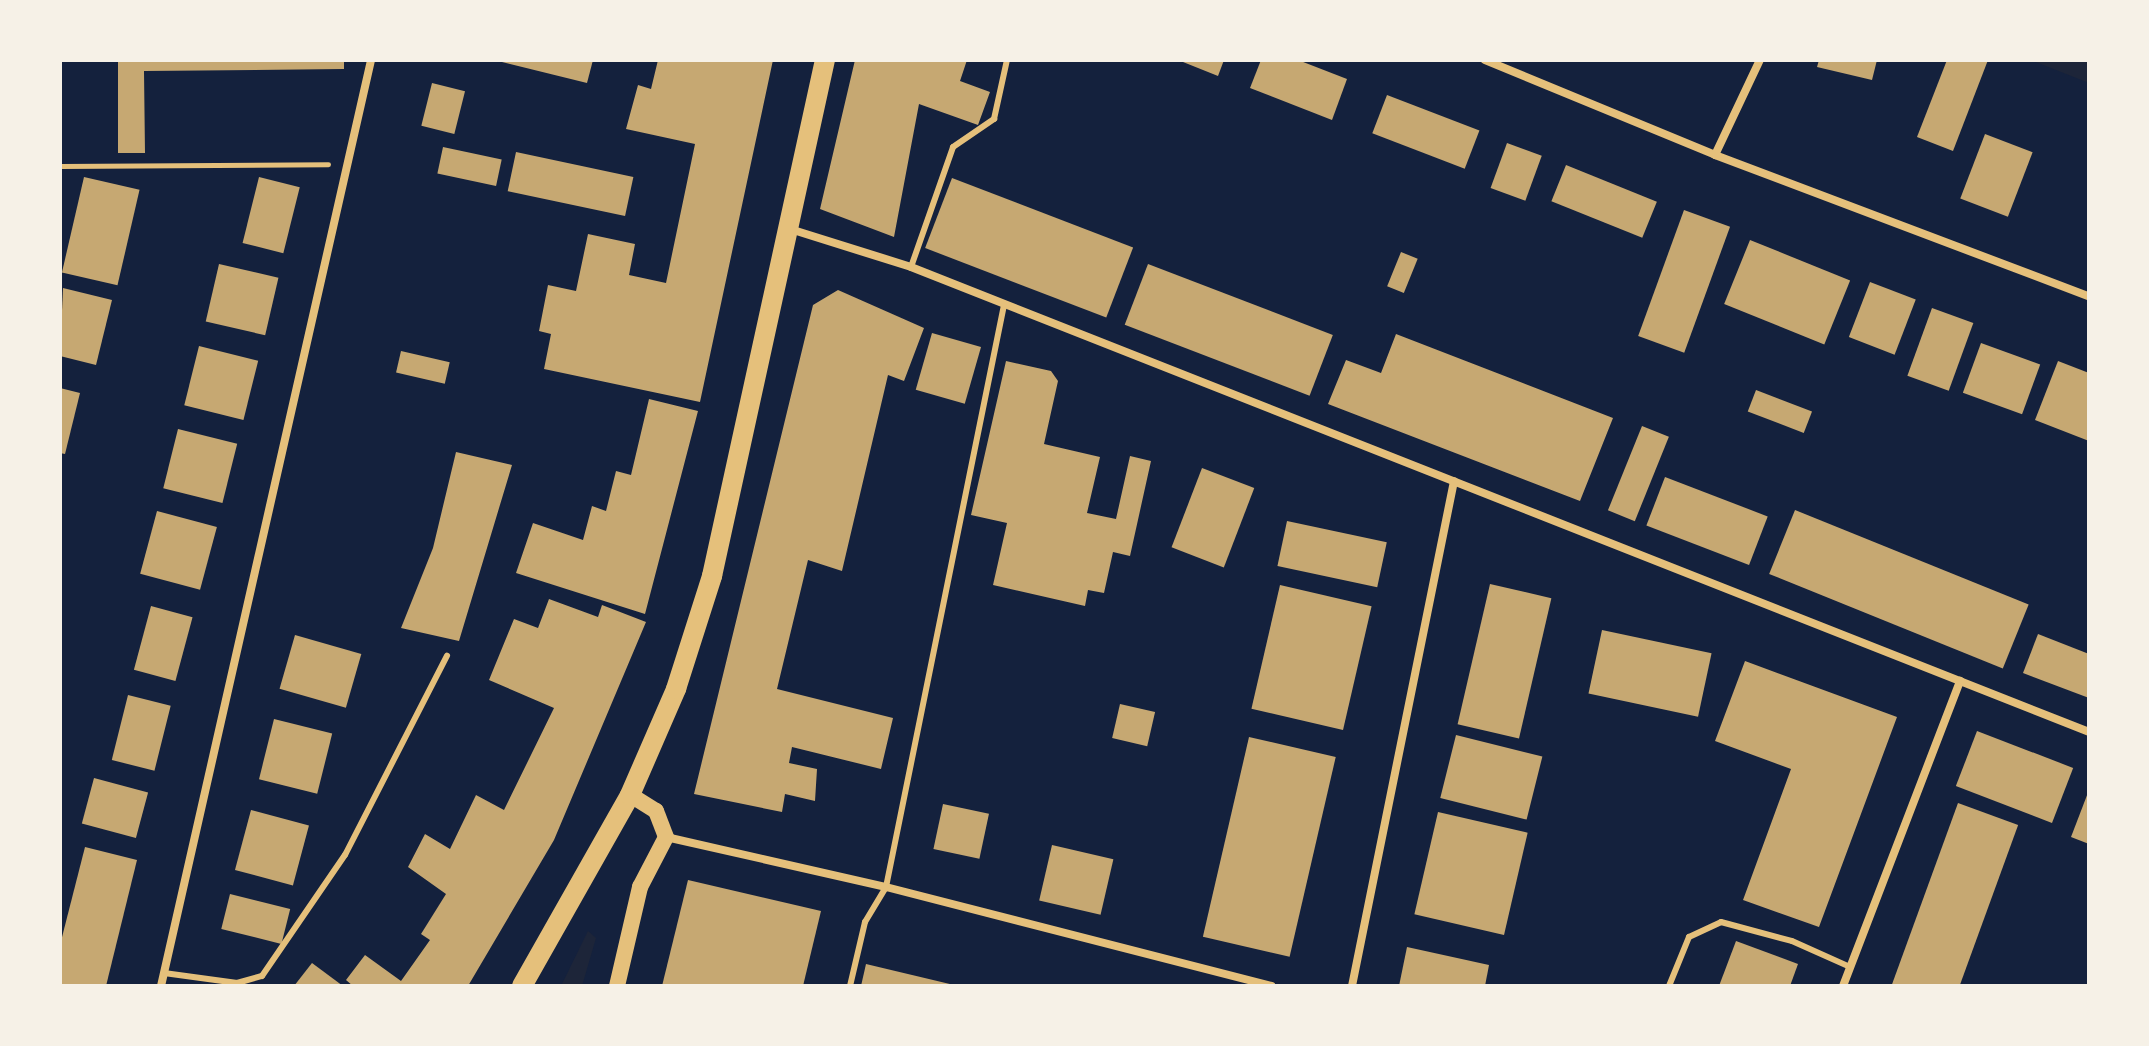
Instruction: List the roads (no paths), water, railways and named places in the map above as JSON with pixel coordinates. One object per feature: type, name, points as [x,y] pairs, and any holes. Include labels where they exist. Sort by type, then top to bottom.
[{"type":"main road","points":[[522,986],[630,795],[676,689],[712,576],[825,60]]},
{"type":"main road","points":[[617,986],[640,887],[666,837],[656,811],[630,795]]},
{"type":"street","points":[[161,986],[371,60]]},
{"type":"street","points":[[1485,60],[1715,155],[2089,296]]},
{"type":"street","points":[[1715,155],[1760,60]]},
{"type":"street","points":[[790,229],[911,267],[2089,732]]},
{"type":"street","points":[[1352,986],[1454,481]]},
{"type":"street","points":[[1843,986],[1960,681]]},
{"type":"street","points":[[666,837],[886,887],[1271,986]]},
{"type":"lane","points":[[911,267],[953,147],[994,119],[1007,60]]},
{"type":"lane","points":[[850,986],[865,922],[886,887],[1004,305]]},
{"type":"lane","points":[[164,973],[226,983],[251,983],[262,976],[345,855],[447,656]]},
{"type":"lane","points":[[1669,986],[1689,937],[1721,922],[1792,941],[1850,967]]}]
